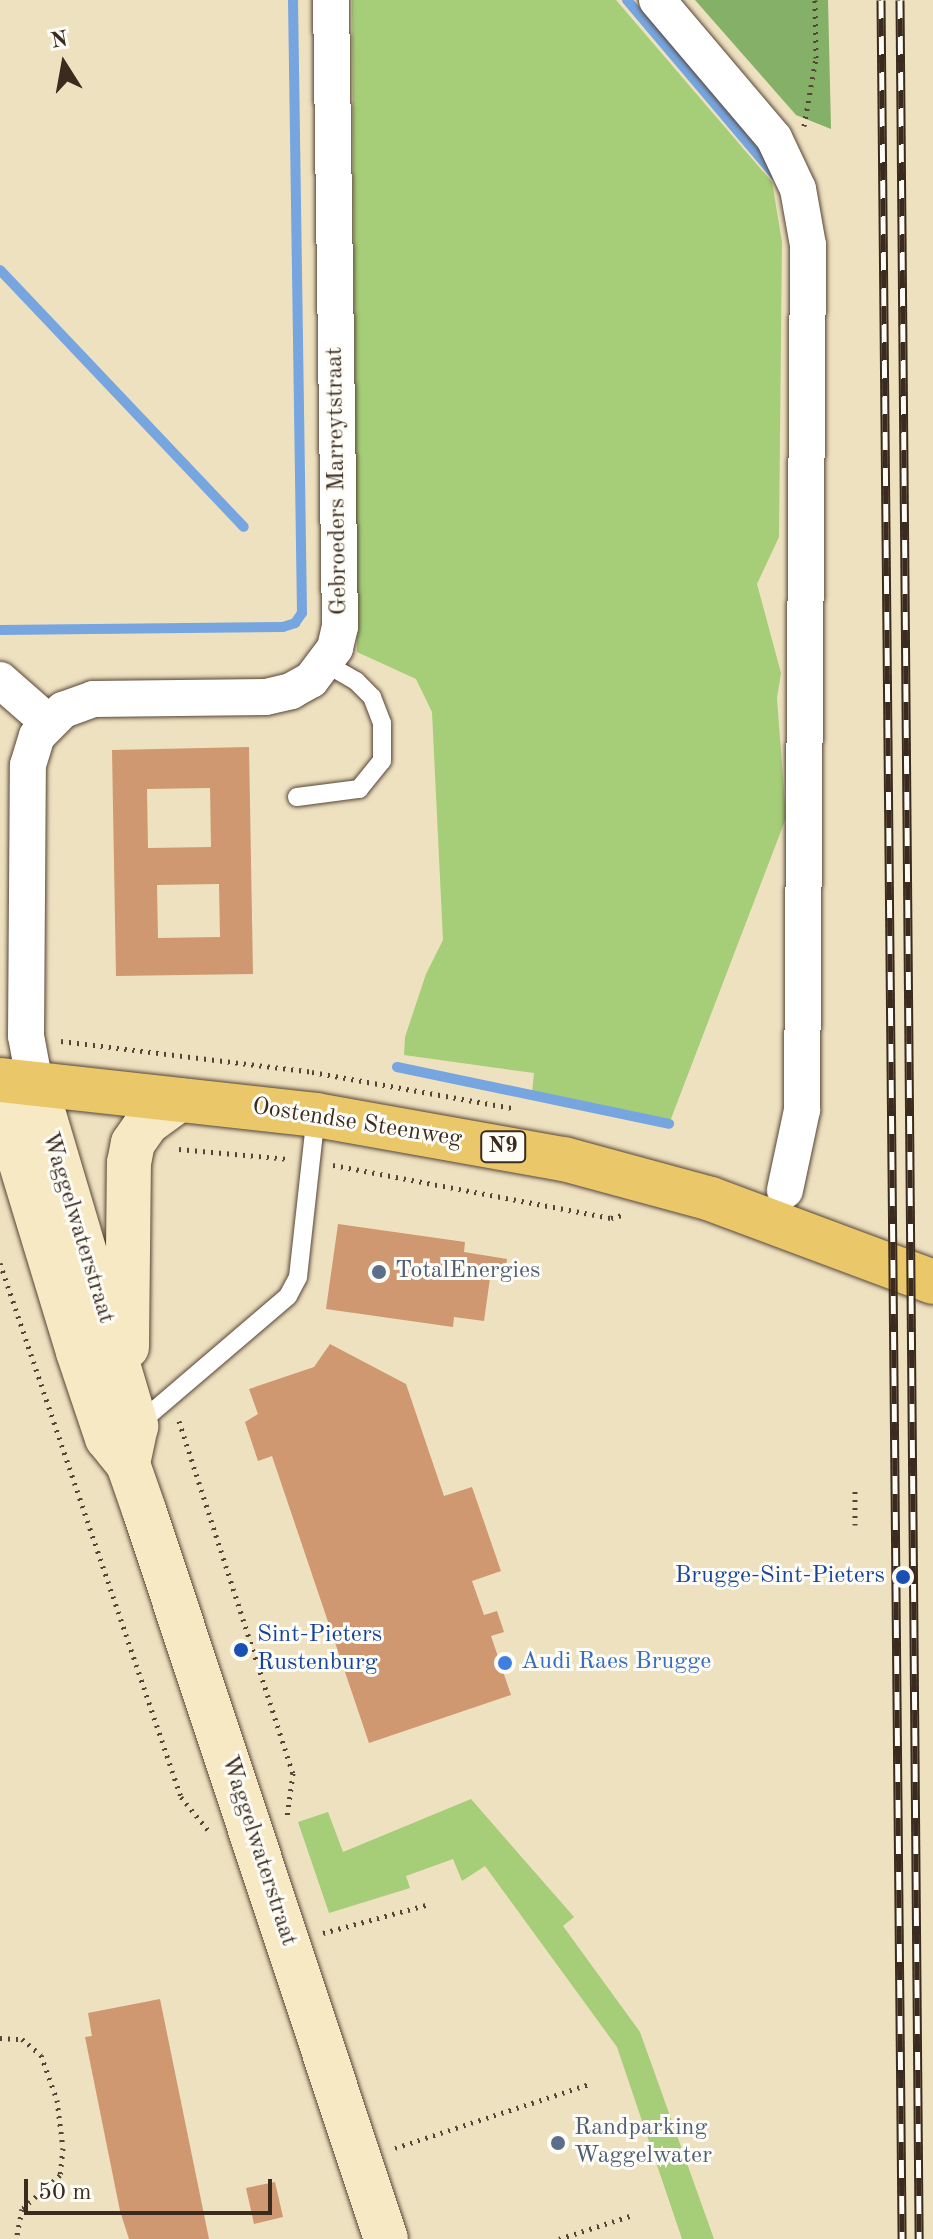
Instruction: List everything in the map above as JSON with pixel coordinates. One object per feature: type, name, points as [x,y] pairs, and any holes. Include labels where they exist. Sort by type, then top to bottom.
[{"type":"main road","name":"Oostendse Steenweg","points":[[9,1083],[316,1115],[410,1129],[653,1180],[933,1282]]},
{"type":"main road","name":"Waggelwaterstraat","points":[[9,1083],[41,1239],[107,1438],[130,1428]]},
{"type":"main road","name":"Waggelwaterstraat","points":[[9,1083],[130,1428],[386,2239]]},
{"type":"main road","points":[[130,1428],[129,1163],[133,1143],[147,1123],[179,1100]]},
{"type":"main road","points":[[0,1193],[41,1239]]},
{"type":"street","name":"Gebroeders Marreytstraat","points":[[326,664],[340,627],[331,0]]},
{"type":"street","points":[[657,0],[733,85],[774,138],[798,189],[808,245],[809,662],[802,1110],[785,1190]]},
{"type":"street","points":[[9,1083],[26,1036],[28,765],[48,722],[78,703],[105,697],[266,697],[291,691],[326,664]]},
{"type":"street","points":[[0,680],[48,722]]},
{"type":"lane","points":[[297,797],[359,789],[382,761],[382,723],[372,697],[356,681],[326,664]]},
{"type":"lane","points":[[130,1428],[171,1398],[288,1296],[298,1277],[316,1115]]},
{"type":"path","points":[[785,162],[808,119],[816,58],[815,0]]},
{"type":"path","name":"Oostendse Steenweg","points":[[171,1151],[189,1146],[310,1162],[611,1218],[638,1211]]},
{"type":"path","points":[[0,1263],[181,1797],[210,1833]]},
{"type":"path","points":[[171,1398],[293,1773],[286,1824]]},
{"type":"path","points":[[855,1487],[855,1525]]},
{"type":"path","points":[[323,1933],[430,1904]]},
{"type":"path","points":[[318,1920],[327,1948]]},
{"type":"path","points":[[0,2038],[22,2039],[41,2055],[57,2100],[63,2148],[60,2175],[22,2209],[16,2239]]},
{"type":"path","points":[[394,2148],[590,2084]]},
{"type":"path","points":[[389,2134],[399,2164]]},
{"type":"path","points":[[559,2239],[633,2215]]},
{"type":"green space","points":[[352,0],[616,0],[772,182],[782,242],[779,537],[757,584],[781,673],[777,698],[786,818],[669,1124],[532,1093],[534,1073],[404,1055],[405,1037],[426,974],[443,940],[432,712],[416,679],[357,652]]},
{"type":"green space","points":[[695,0],[828,0],[831,129],[796,115]]},
{"type":"green space","points":[[471,1799],[574,1917],[563,1926],[640,2032],[714,2239],[682,2239],[617,2047],[485,1866],[462,1881],[453,1859],[406,1876],[410,1888],[329,1913],[298,1822],[328,1812],[343,1852]]},
{"type":"building","points":[[249,747],[253,974],[116,976],[112,750]],"holes":[[[210,788],[211,847],[148,848],[147,789]],[[219,884],[220,937],[158,938],[157,885]]]},
{"type":"building","points":[[338,1224],[465,1242],[464,1252],[507,1259],[505,1273],[491,1271],[484,1321],[454,1317],[453,1327],[326,1309]]},
{"type":"building","points":[[330,1344],[406,1384],[444,1496],[472,1487],[501,1571],[472,1581],[484,1615],[497,1611],[504,1632],[491,1636],[511,1695],[369,1743],[272,1456],[258,1461],[245,1422],[258,1414],[249,1389],[314,1367]]},
{"type":"building","points":[[160,1999],[209,2239],[129,2239],[120,2211],[85,2037],[92,2036],[88,2013]]},
{"type":"building","points":[[275,2182],[283,2217],[254,2224],[246,2188]]},
{"type":"waterway","points":[[0,630],[283,627],[295,623],[302,613],[293,0]]},
{"type":"waterway","points":[[627,0],[775,175]]},
{"type":"waterway","points":[[0,270],[244,527]]},
{"type":"waterway","points":[[397,1067],[669,1124]]},
{"type":"railway","points":[[881,0],[902,2239]]},
{"type":"railway","points":[[900,0],[919,2239]]},
{"type":"place","name":"TotalEnergies","points":[[379,1272]]},
{"type":"place","name":"Brugge-Sint-Pieters","points":[[903,1577]]},
{"type":"place","name":"Sint-Pieters Rustenburg","points":[[241,1650]]},
{"type":"place","name":"Audi Raes Brugge","points":[[505,1663]]},
{"type":"place","name":"Randparking Waggelwater","points":[[558,2143]]}]
